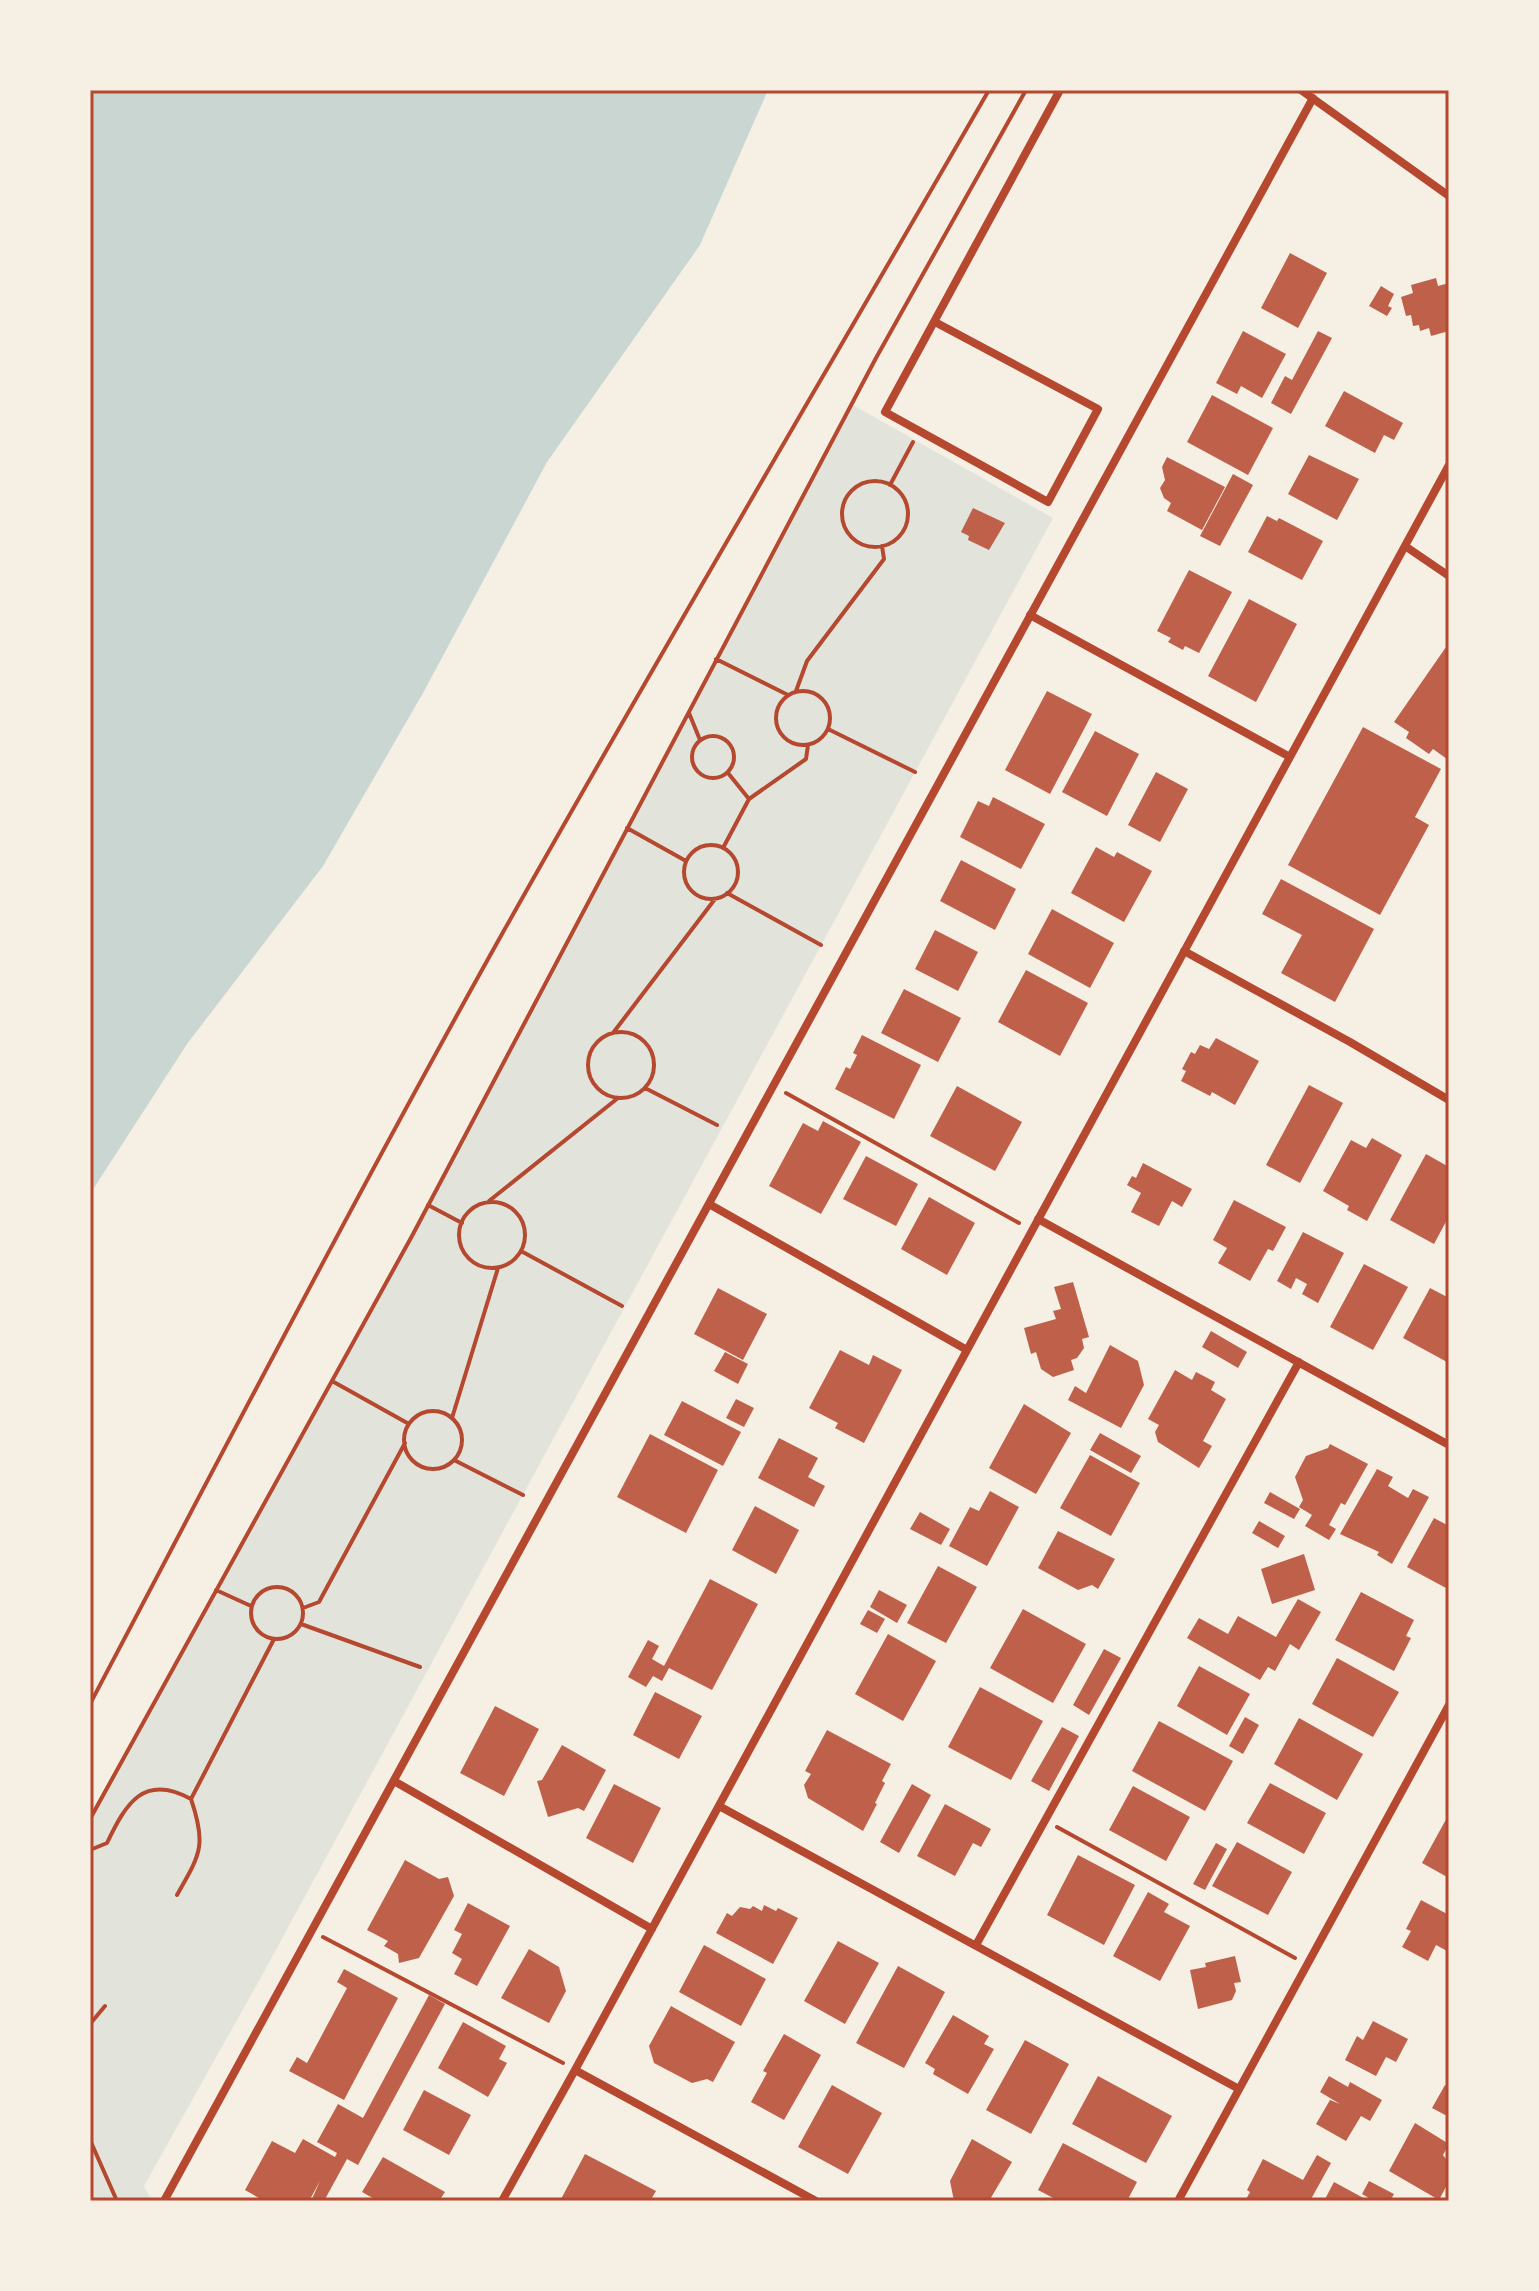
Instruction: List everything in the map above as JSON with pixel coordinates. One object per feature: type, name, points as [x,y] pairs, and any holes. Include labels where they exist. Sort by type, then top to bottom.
[{"type":"street","points":[[935,322],[1098,409],[1048,502],[885,412],[1060,90]]},
{"type":"street","points":[[1301,90],[1449,196]]},
{"type":"street","points":[[164,2201],[1313,98]]},
{"type":"street","points":[[502,2201],[1449,465]]},
{"type":"street","points":[[1405,546],[1449,576]]},
{"type":"street","points":[[1030,615],[1290,757]]},
{"type":"street","points":[[1184,951],[1449,1100]]},
{"type":"street","points":[[709,1204],[967,1350]]},
{"type":"street","points":[[1038,1219],[1449,1445]]},
{"type":"street","points":[[976,1945],[1299,1362]]},
{"type":"street","points":[[1178,2201],[1449,1705]]},
{"type":"street","points":[[394,1781],[652,1929]]},
{"type":"street","points":[[719,1806],[1239,2089]]},
{"type":"street","points":[[575,2070],[815,2201]]},
{"type":"path","points":[[90,1704],[234,1426],[500,938],[989,90]]},
{"type":"path","points":[[90,1819],[428,1205],[876,358],[1026,90]]},
{"type":"path","points":[[890,485],[914,440]]},
{"type":"path","points":[[868,482],[890,485],[904,500],[907,521],[903,531],[896,539],[882,546],[865,546],[856,541],[843,523],[844,502],[859,486],[868,482]]},
{"type":"path","points":[[796,691],[807,661],[884,559],[882,546]]},
{"type":"path","points":[[716,659],[788,695]]},
{"type":"path","points":[[796,691],[814,692],[827,704],[831,721],[816,742],[808,745],[791,742],[778,729],[777,710],[788,695],[796,691]]},
{"type":"path","points":[[689,713],[700,740]]},
{"type":"path","points":[[828,729],[915,772]]},
{"type":"path","points":[[707,736],[721,737],[732,746],[734,760],[728,772],[708,778],[697,771],[692,752],[700,740],[707,736]]},
{"type":"path","points":[[723,848],[749,799],[806,759],[808,745]]},
{"type":"path","points":[[728,772],[749,799]]},
{"type":"path","points":[[627,828],[686,861]]},
{"type":"path","points":[[613,1033],[715,899],[727,893],[735,883],[737,865],[734,857],[723,848],[702,846],[686,861],[684,874],[691,890],[706,899],[715,899]]},
{"type":"path","points":[[727,893],[821,945]]},
{"type":"path","points":[[613,1033],[634,1034],[650,1048],[654,1069],[645,1088],[628,1097],[618,1098],[598,1088],[588,1067],[594,1046],[602,1037],[613,1033]]},
{"type":"path","points":[[773,1086],[1032,1230]]},
{"type":"path","points":[[645,1088],[717,1125]]},
{"type":"path","points":[[487,1203],[503,1203],[520,1216],[525,1237],[517,1257],[498,1268],[477,1265],[468,1258],[459,1239],[462,1223],[471,1209],[487,1203],[618,1098]]},
{"type":"path","points":[[428,1205],[462,1223]]},
{"type":"path","points":[[521,1251],[622,1306]]},
{"type":"path","points":[[452,1418],[498,1268]]},
{"type":"path","points":[[332,1381],[409,1424]]},
{"type":"path","points":[[303,1608],[319,1602],[405,1443],[409,1424],[424,1412],[434,1411],[452,1418],[458,1425],[462,1444],[454,1460],[438,1469],[420,1466],[407,1452],[405,1443]]},
{"type":"path","points":[[454,1460],[523,1495]]},
{"type":"path","points":[[280,1587],[295,1594],[303,1608],[301,1624],[294,1634],[286,1638],[274,1639],[261,1635],[252,1621],[253,1604],[257,1597],[271,1588],[280,1587]]},
{"type":"path","points":[[216,1590],[251,1606]]},
{"type":"path","points":[[301,1624],[420,1667]]},
{"type":"path","points":[[177,1895],[200,1854],[200,1834],[191,1799],[274,1639]]},
{"type":"path","points":[[90,1850],[107,1843],[120,1814],[151,1788],[174,1790],[191,1799]]},
{"type":"path","points":[[1045,1820],[1307,1965]]},
{"type":"path","points":[[312,1931],[575,2070]]},
{"type":"path","points":[[90,2024],[105,2006]]},
{"type":"path","points":[[90,2140],[117,2201]]},
{"type":"shaded area","points":[[90,90],[768,90],[700,245],[547,462],[423,693],[323,866],[187,1044],[90,1194]]},
{"type":"shaded area","points":[[851,404],[1053,518],[265,1970],[144,2186],[152,2201],[90,2201],[90,1821],[332,1382]]},
{"type":"building","points":[[1290,253],[1327,273],[1298,328],[1261,308]]},
{"type":"building","points":[[1436,278],[1438,286],[1449,283],[1449,331],[1431,336],[1429,328],[1420,331],[1419,325],[1413,326],[1411,315],[1406,316],[1401,297],[1413,293],[1411,285]]},
{"type":"building","points":[[1381,286],[1394,294],[1387,316],[1369,306]]},
{"type":"building","points":[[1243,331],[1286,354],[1262,398],[1241,386],[1237,394],[1216,383]]},
{"type":"building","points":[[1318,331],[1332,338],[1291,414],[1271,403],[1285,376],[1292,380]]},
{"type":"building","points":[[1344,391],[1403,423],[1394,440],[1384,435],[1375,453],[1325,426]]},
{"type":"building","points":[[1212,395],[1273,428],[1248,475],[1187,442]]},
{"type":"building","points":[[1309,455],[1359,479],[1337,520],[1288,494]]},
{"type":"building","points":[[1167,457],[1225,487],[1202,530],[1167,511],[1171,503],[1164,498],[1160,488],[1165,480],[1162,467]]},
{"type":"building","points":[[1233,474],[1253,485],[1220,546],[1200,536]]},
{"type":"building","points":[[973,508],[1005,523],[989,550],[968,540],[969,536],[961,532]]},
{"type":"building","points":[[1267,516],[1277,521],[1279,518],[1323,541],[1302,580],[1248,552]]},
{"type":"building","points":[[1189,570],[1232,592],[1199,653],[1185,646],[1183,650],[1168,642],[1171,638],[1157,631]]},
{"type":"building","points":[[1249,599],[1297,624],[1256,702],[1208,676]]},
{"type":"building","points":[[1446,647],[1449,650],[1447,759],[1433,749],[1429,754],[1406,738],[1409,732],[1394,722]]},
{"type":"building","points":[[1047,691],[1092,714],[1050,794],[1005,770]]},
{"type":"building","points":[[1363,727],[1441,769],[1415,817],[1429,825],[1380,915],[1288,865]]},
{"type":"building","points":[[1095,731],[1139,754],[1107,816],[1062,792]]},
{"type":"building","points":[[1156,772],[1188,789],[1160,842],[1128,825]]},
{"type":"building","points":[[993,797],[1045,824],[1021,869],[960,837],[978,801],[989,806]]},
{"type":"building","points":[[1096,847],[1114,857],[1117,852],[1152,871],[1124,922],[1071,893]]},
{"type":"building","points":[[961,860],[1016,889],[995,930],[940,901]]},
{"type":"building","points":[[1281,879],[1374,929],[1335,1002],[1281,973],[1302,935],[1262,914]]},
{"type":"building","points":[[1052,909],[1114,943],[1090,988],[1028,954]]},
{"type":"building","points":[[935,930],[978,952],[958,991],[915,969]]},
{"type":"building","points":[[1026,970],[1088,1003],[1060,1056],[998,1022]]},
{"type":"building","points":[[904,989],[961,1018],[938,1062],[881,1033]]},
{"type":"building","points":[[862,1035],[921,1065],[894,1119],[835,1089],[846,1067],[850,1069],[857,1055],[853,1053]]},
{"type":"building","points":[[1216,1038],[1259,1061],[1235,1105],[1212,1092],[1210,1096],[1181,1081],[1186,1071],[1182,1069],[1191,1052],[1195,1054],[1200,1045],[1209,1049]]},
{"type":"building","points":[[1309,1085],[1343,1103],[1300,1183],[1266,1165]]},
{"type":"building","points":[[957,1086],[1022,1122],[995,1171],[930,1136]]},
{"type":"building","points":[[823,1121],[861,1142],[821,1214],[769,1186],[803,1123],[818,1131]]},
{"type":"building","points":[[1372,1138],[1402,1155],[1367,1221],[1323,1191],[1351,1140],[1366,1148]]},
{"type":"building","points":[[1426,1154],[1449,1167],[1449,1216],[1434,1244],[1390,1220]]},
{"type":"building","points":[[866,1156],[918,1184],[896,1226],[843,1199]]},
{"type":"building","points":[[1143,1163],[1192,1189],[1182,1207],[1172,1201],[1159,1226],[1131,1212],[1141,1193],[1127,1185],[1132,1176],[1136,1178]]},
{"type":"building","points":[[929,1197],[975,1223],[947,1275],[901,1249]]},
{"type":"building","points":[[1234,1200],[1286,1227],[1273,1251],[1268,1249],[1250,1281],[1218,1263],[1227,1248],[1213,1240]]},
{"type":"building","points":[[1303,1232],[1344,1253],[1318,1303],[1302,1294],[1307,1284],[1296,1278],[1291,1289],[1277,1281]]},
{"type":"building","points":[[1364,1264],[1408,1287],[1373,1350],[1330,1327]]},
{"type":"building","points":[[1073,1282],[1089,1337],[1082,1339],[1084,1348],[1077,1358],[1071,1360],[1074,1370],[1053,1377],[1041,1369],[1036,1352],[1031,1354],[1024,1328],[1056,1319],[1053,1311],[1061,1309],[1054,1287]]},
{"type":"building","points":[[718,1288],[767,1314],[743,1360],[694,1334]]},
{"type":"building","points":[[1430,1288],[1449,1298],[1447,1362],[1403,1338]]},
{"type":"building","points":[[1211,1331],[1247,1352],[1238,1368],[1202,1347]]},
{"type":"building","points":[[1110,1345],[1138,1361],[1144,1385],[1121,1428],[1068,1400],[1075,1386],[1086,1393]]},
{"type":"building","points":[[840,1350],[869,1365],[873,1355],[902,1370],[864,1443],[835,1428],[838,1423],[809,1408]]},
{"type":"building","points":[[725,1352],[748,1364],[738,1384],[714,1371]]},
{"type":"building","points":[[1175,1370],[1192,1380],[1196,1372],[1215,1382],[1211,1390],[1226,1399],[1203,1441],[1212,1446],[1199,1468],[1158,1442],[1155,1432],[1159,1425],[1148,1419]]},
{"type":"building","points":[[736,1399],[754,1408],[744,1427],[726,1418]]},
{"type":"building","points":[[682,1401],[741,1432],[723,1466],[664,1435]]},
{"type":"building","points":[[1024,1404],[1071,1433],[1036,1494],[989,1468]]},
{"type":"building","points":[[1100,1433],[1141,1456],[1131,1473],[1090,1450]]},
{"type":"building","points":[[650,1434],[718,1470],[686,1533],[617,1497]]},
{"type":"building","points":[[779,1438],[818,1458],[808,1477],[825,1486],[814,1507],[758,1478]]},
{"type":"building","points":[[1330,1444],[1368,1464],[1345,1505],[1341,1503],[1329,1525],[1336,1529],[1329,1540],[1305,1526],[1312,1515],[1299,1507],[1303,1500],[1295,1477],[1306,1456],[1328,1448]]},
{"type":"building","points":[[1090,1455],[1140,1483],[1111,1536],[1060,1508]]},
{"type":"building","points":[[1377,1469],[1393,1477],[1388,1486],[1408,1498],[1413,1489],[1429,1497],[1392,1564],[1377,1555],[1379,1552],[1340,1534]]},
{"type":"building","points":[[990,1491],[1019,1507],[987,1566],[949,1546],[970,1507],[979,1511]]},
{"type":"building","points":[[1270,1492],[1300,1509],[1294,1519],[1264,1503]]},
{"type":"building","points":[[755,1506],[799,1530],[776,1574],[732,1550]]},
{"type":"building","points":[[920,1512],[950,1529],[941,1545],[910,1529]]},
{"type":"building","points":[[1434,1518],[1449,1526],[1449,1583],[1446,1588],[1407,1567]]},
{"type":"building","points":[[1259,1521],[1285,1536],[1278,1548],[1252,1533]]},
{"type":"building","points":[[1058,1531],[1115,1559],[1098,1589],[1092,1585],[1078,1590],[1038,1568]]},
{"type":"building","points":[[1304,1554],[1315,1590],[1272,1604],[1261,1569]]},
{"type":"building","points":[[938,1566],[977,1587],[946,1643],[907,1623]]},
{"type":"building","points":[[710,1579],[758,1604],[712,1690],[669,1668],[662,1681],[653,1676],[646,1687],[628,1677],[648,1640],[659,1646],[652,1659],[664,1666]]},
{"type":"building","points":[[879,1590],[907,1605],[897,1623],[870,1607]]},
{"type":"building","points":[[1361,1592],[1414,1620],[1406,1636],[1411,1638],[1394,1671],[1335,1640]]},
{"type":"building","points":[[1298,1599],[1321,1612],[1299,1650],[1290,1644],[1275,1671],[1268,1667],[1260,1680],[1187,1638],[1199,1618],[1228,1634],[1238,1616],[1276,1637]]},
{"type":"building","points":[[1023,1609],[1086,1644],[1053,1703],[990,1668]]},
{"type":"building","points":[[868,1610],[885,1619],[877,1633],[860,1624]]},
{"type":"building","points":[[888,1634],[936,1661],[903,1721],[855,1694]]},
{"type":"building","points":[[1104,1649],[1121,1658],[1089,1715],[1073,1705]]},
{"type":"building","points":[[1337,1658],[1399,1692],[1373,1737],[1312,1704]]},
{"type":"building","points":[[1199,1666],[1250,1694],[1227,1735],[1177,1706]]},
{"type":"building","points":[[980,1687],[1043,1721],[1011,1780],[948,1747]]},
{"type":"building","points":[[655,1692],[702,1716],[679,1759],[633,1735]]},
{"type":"building","points":[[495,1706],[539,1729],[504,1796],[460,1773]]},
{"type":"building","points":[[1245,1717],[1259,1725],[1243,1754],[1229,1746]]},
{"type":"building","points":[[1299,1718],[1363,1754],[1337,1800],[1274,1764]]},
{"type":"building","points":[[1159,1721],[1233,1761],[1205,1811],[1132,1771]]},
{"type":"building","points":[[1062,1727],[1079,1736],[1049,1791],[1031,1781]]},
{"type":"building","points":[[827,1730],[891,1764],[882,1781],[885,1783],[877,1804],[863,1831],[808,1798],[804,1785],[811,1774],[805,1771]]},
{"type":"building","points":[[562,1745],[606,1770],[584,1811],[578,1808],[548,1817],[537,1781],[542,1780]]},
{"type":"building","points":[[1270,1783],[1326,1813],[1304,1854],[1247,1823]]},
{"type":"building","points":[[614,1784],[661,1808],[633,1863],[586,1838]]},
{"type":"building","points":[[912,1784],[931,1795],[899,1853],[880,1842]]},
{"type":"building","points":[[1133,1786],[1190,1817],[1166,1861],[1109,1830]]},
{"type":"building","points":[[945,1804],[991,1829],[981,1847],[973,1843],[955,1876],[917,1856]]},
{"type":"building","points":[[1449,1814],[1449,1878],[1422,1863]]},
{"type":"building","points":[[1237,1842],[1292,1872],[1268,1915],[1212,1886]]},
{"type":"building","points":[[1216,1843],[1227,1849],[1205,1890],[1193,1884]]},
{"type":"building","points":[[1078,1855],[1135,1885],[1104,1945],[1047,1915]]},
{"type":"building","points":[[405,1860],[439,1879],[448,1877],[454,1896],[419,1958],[399,1963],[398,1954],[384,1946],[388,1941],[367,1930]]},
{"type":"building","points":[[1148,1892],[1169,1904],[1164,1912],[1190,1926],[1160,1981],[1113,1956]]},
{"type":"building","points":[[1421,1900],[1449,1915],[1449,1952],[1436,1945],[1428,1961],[1402,1947],[1411,1931],[1406,1929]]},
{"type":"building","points":[[468,1903],[510,1926],[477,1986],[454,1974],[462,1959],[452,1953],[462,1934],[454,1930]]},
{"type":"building","points":[[764,1905],[798,1918],[773,1964],[716,1933],[727,1913],[732,1916],[740,1907],[750,1909],[753,1906],[762,1911]]},
{"type":"building","points":[[838,1941],[879,1963],[845,2024],[804,2001]]},
{"type":"building","points":[[704,1945],[766,1979],[741,2026],[679,1992]]},
{"type":"building","points":[[529,1949],[559,1967],[566,1991],[549,2023],[501,1998]]},
{"type":"building","points":[[1235,1956],[1241,1982],[1234,1983],[1236,1991],[1232,2000],[1198,2009],[1190,1970]]},
{"type":"building","points":[[898,1966],[945,1992],[904,2068],[856,2043]]},
{"type":"building","points":[[344,1969],[398,1998],[344,2100],[289,2071],[297,2057],[307,2063],[347,1988],[337,1982]]},
{"type":"building","points":[[429,1995],[445,2004],[358,2165],[347,2159],[324,2201],[311,2201],[320,2181],[309,2201],[264,2201],[245,2190],[272,2141],[295,2153],[303,2139],[335,2157],[337,2153],[317,2142],[338,2104],[363,2118]]},
{"type":"building","points":[[671,2006],[735,2042],[713,2082],[707,2079],[692,2083],[654,2063],[649,2046]]},
{"type":"building","points":[[953,2015],[989,2036],[984,2044],[994,2049],[968,2094],[933,2074],[935,2069],[925,2063]]},
{"type":"building","points":[[1373,2021],[1408,2039],[1396,2062],[1386,2057],[1376,2076],[1345,2060],[1357,2036],[1363,2040]]},
{"type":"building","points":[[463,2022],[506,2046],[499,2059],[507,2063],[488,2097],[438,2068]]},
{"type":"building","points":[[784,2034],[821,2055],[784,2120],[751,2102],[767,2073],[763,2071]]},
{"type":"building","points":[[1025,2040],[1069,2064],[1031,2134],[986,2110]]},
{"type":"building","points":[[1098,2076],[1172,2116],[1146,2163],[1072,2124]]},
{"type":"building","points":[[1329,2076],[1348,2087],[1350,2082],[1382,2100],[1370,2121],[1361,2116],[1346,2141],[1316,2124],[1330,2100],[1340,2104],[1320,2092]]},
{"type":"building","points":[[832,2085],[882,2113],[848,2174],[798,2147]]},
{"type":"building","points":[[1445,2085],[1449,2087],[1449,2117],[1432,2108]]},
{"type":"building","points":[[424,2090],[471,2115],[449,2155],[403,2130]]},
{"type":"building","points":[[1415,2123],[1449,2144],[1443,2155],[1449,2163],[1449,2181],[1439,2200],[1389,2171]]},
{"type":"building","points":[[972,2139],[1012,2162],[989,2201],[954,2201],[950,2181]]},
{"type":"building","points":[[1063,2143],[1137,2182],[1127,2201],[1059,2201],[1038,2190]]},
{"type":"building","points":[[585,2154],[656,2191],[650,2201],[561,2199]]},
{"type":"building","points":[[1317,2155],[1331,2163],[1310,2201],[1245,2201],[1250,2192],[1247,2190],[1263,2159],[1303,2180]]},
{"type":"building","points":[[383,2157],[445,2192],[439,2201],[378,2201],[362,2192]]},
{"type":"building","points":[[1369,2181],[1394,2194],[1390,2201],[1374,2201],[1362,2194]]},
{"type":"building","points":[[1334,2182],[1369,2201],[1324,2201]]}]
